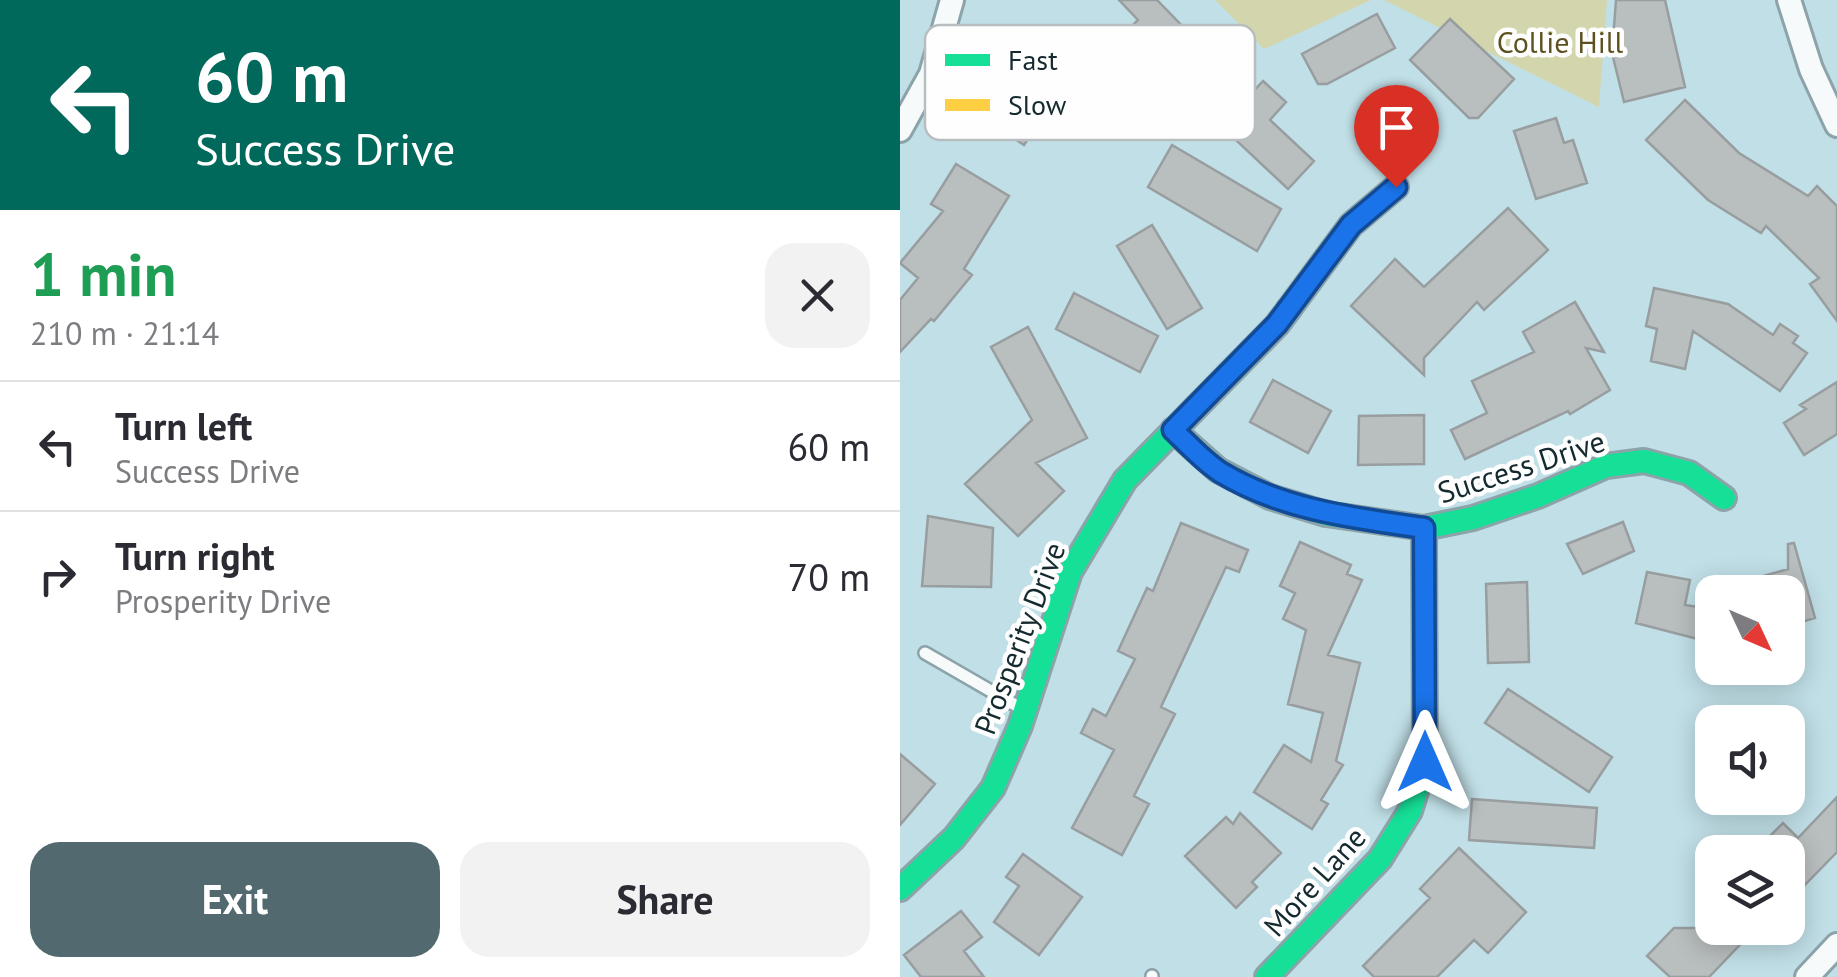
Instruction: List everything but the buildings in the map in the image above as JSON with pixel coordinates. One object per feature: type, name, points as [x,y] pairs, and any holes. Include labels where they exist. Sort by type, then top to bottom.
[{"type":"street","points":[[945,25],[952,0]]},
{"type":"street","points":[[1789,0],[1811,69],[1837,125]]},
{"type":"street","points":[[900,130],[925,85]]},
{"type":"street","name":"Prosperity Drive","points":[[900,889],[954,838],[992,788],[1026,711],[1070,572],[1125,480],[1277,324],[1351,225],[1396,187]]},
{"type":"street","name":"Success Drive","points":[[1173,430],[1218,470],[1270,497],[1326,514],[1424,528],[1506,507],[1606,466],[1644,461],[1689,473],[1724,498]]},
{"type":"street","name":"More Lane","points":[[1267,977],[1380,859],[1410,811],[1425,762],[1424,528]]},
{"type":"street","points":[[1806,977],[1837,945]]},
{"type":"lane","points":[[925,654],[1026,711]]},
{"type":"green space","points":[[1215,0],[1371,0],[1264,49],[1255,40],[1255,25],[1240,25]]},
{"type":"green space","name":"Collie Hill","points":[[1384,0],[1607,0],[1599,107]]},
{"type":"traffic: fast","points":[[900,889],[954,838],[993,788],[1020,726],[1070,572],[1125,480],[1289,309]]},
{"type":"traffic: fast","points":[[1173,430],[1218,470],[1270,497],[1326,514],[1424,528],[1473,518],[1538,496],[1606,466],[1644,461],[1689,473],[1724,498]]},
{"type":"traffic: fast","points":[[1267,977],[1380,859],[1410,811],[1425,762],[1424,528]]},
{"type":"traffic: slow","points":[[1289,309],[1351,225],[1396,187]]},
{"type":"route","points":[[1396,187],[1351,225],[1277,324],[1173,430],[1218,470],[1270,497],[1326,514],[1424,528],[1425,762]]}]
